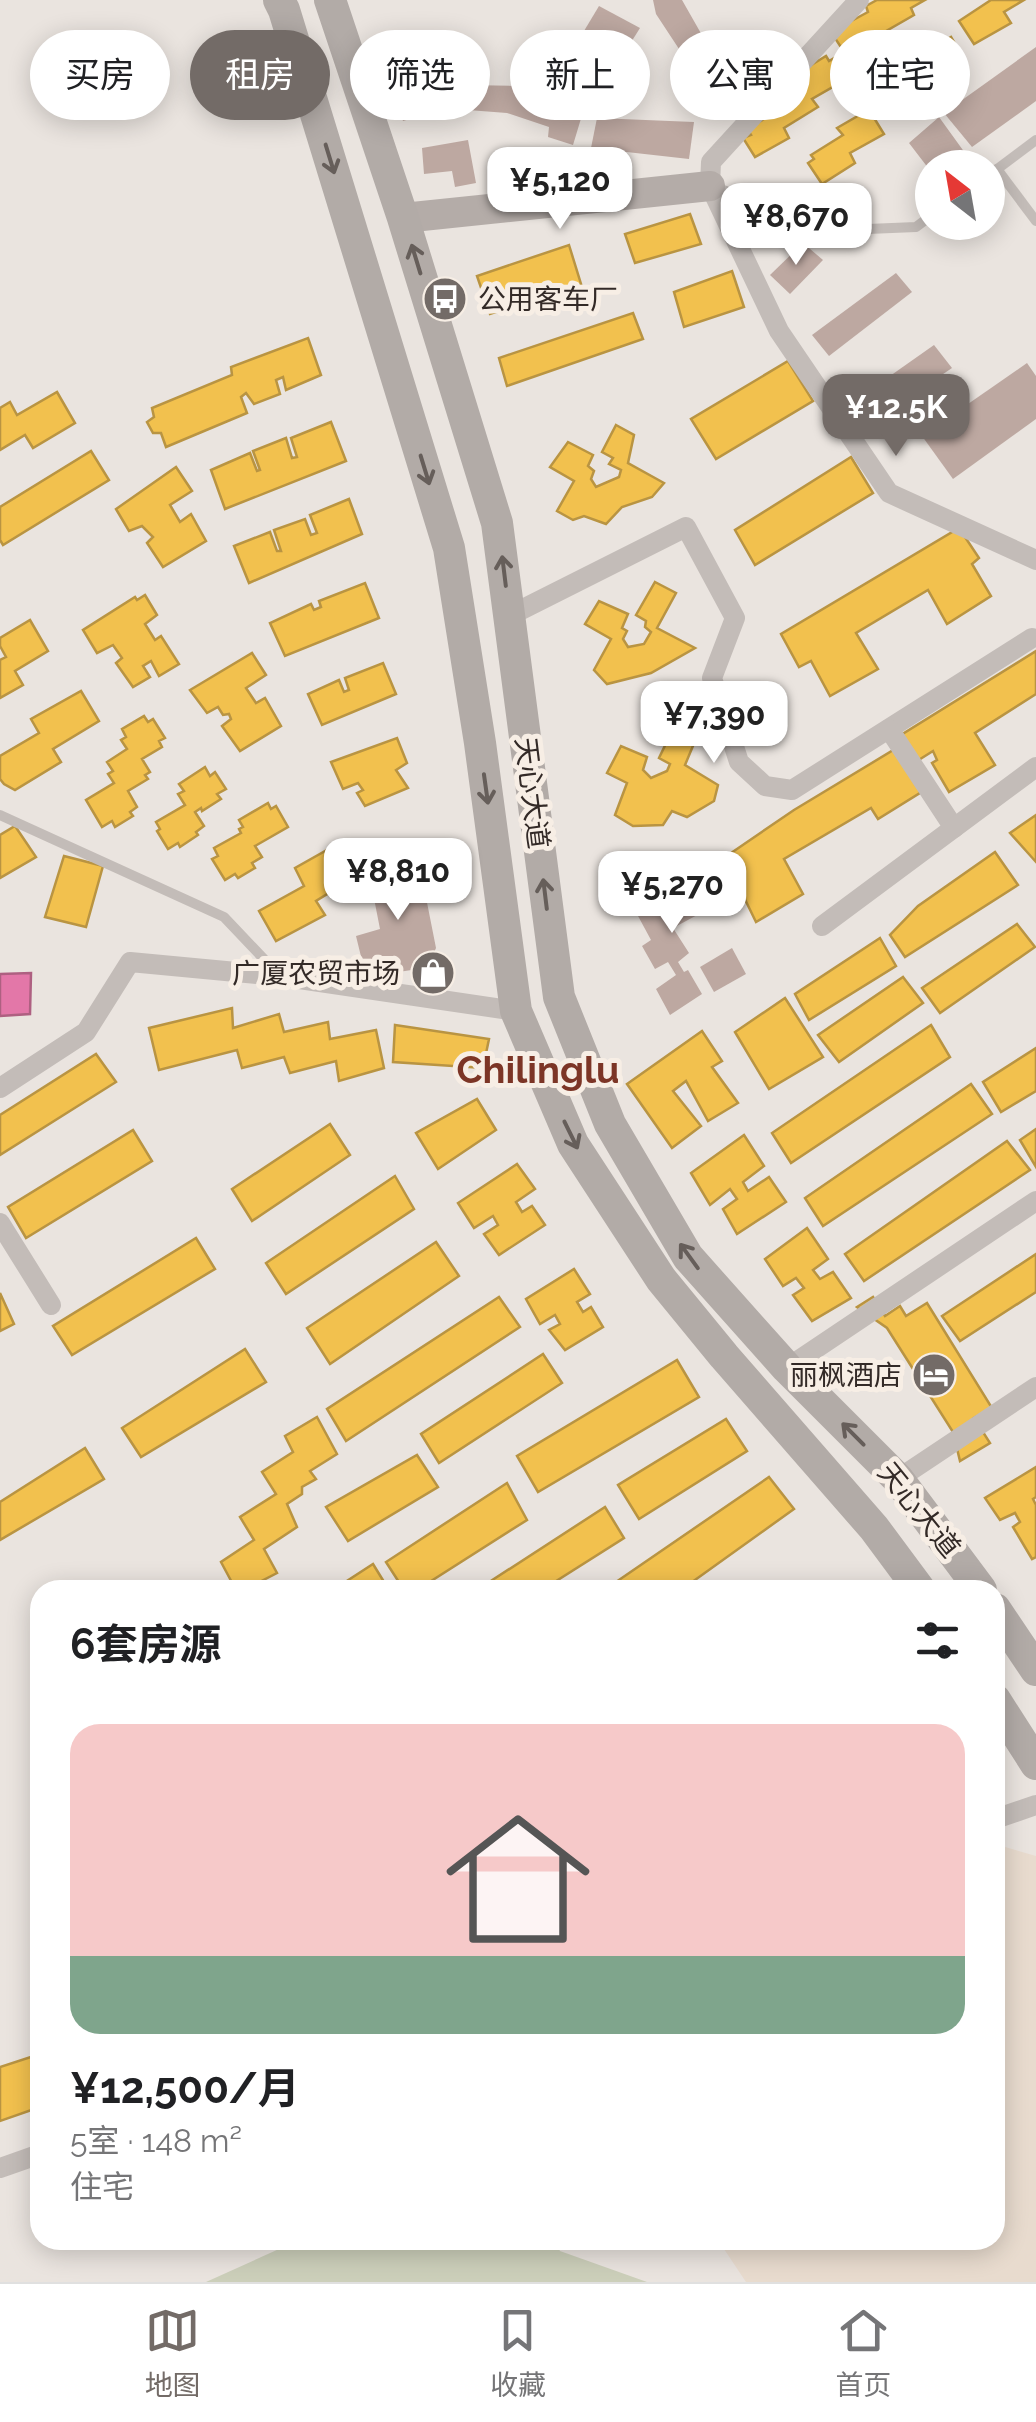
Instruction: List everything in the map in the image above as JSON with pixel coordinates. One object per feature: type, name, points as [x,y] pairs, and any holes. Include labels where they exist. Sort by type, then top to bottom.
[{"type":"main road","name":"天心大道","points":[[279,0],[449,548],[516,1011],[573,1144],[661,1278],[874,1528],[913,1580]]},
{"type":"main road","name":"天心大道","points":[[330,0],[403,218],[497,522],[559,996],[610,1124],[688,1257],[787,1368],[898,1479],[974,1580]]},
{"type":"main road","points":[[1005,1623],[1036,1670]]},
{"type":"main road","points":[[1005,1716],[1036,1764]]},
{"type":"street","points":[[860,0],[711,162],[710,186],[779,332],[889,492],[1036,560]]},
{"type":"street","points":[[403,218],[710,186]]},
{"type":"street","points":[[509,616],[686,528],[735,618],[712,678],[739,762],[765,786],[792,790],[1032,638]]},
{"type":"street","points":[[889,729],[954,828]]},
{"type":"street","points":[[822,926],[1036,767]]},
{"type":"street","points":[[0,1088],[86,1032],[130,962],[279,976],[516,1011]]},
{"type":"street","points":[[787,1368],[1036,1201]]},
{"type":"street","points":[[0,1222],[51,1305]]},
{"type":"street","points":[[898,1479],[1036,1386]]},
{"type":"street","points":[[1005,1816],[1036,1805]]},
{"type":"street","points":[[0,2168],[30,2158]]},
{"type":"lane","points":[[1005,163],[1036,140]]},
{"type":"lane","points":[[710,186],[844,230],[915,227]]},
{"type":"lane","points":[[1005,186],[1036,221]]},
{"type":"lane","points":[[0,815],[224,917],[279,976]]},
{"type":"green space","points":[[277,2250],[559,2250],[647,2282],[206,2282]]},
{"type":"shaded area","points":[[1005,1847],[1036,1856],[1036,2282],[746,2282],[725,2250],[1005,2250]]},
{"type":"building: 住宅","points":[[877,0],[925,0],[911,8],[914,15],[888,30],[835,30],[868,12],[866,6]]},
{"type":"building: 住宅","points":[[991,0],[1024,0],[1004,12],[1011,23],[974,44],[970,30],[965,30],[959,21]]},
{"type":"building: 住宅","points":[[826,56],[830,60],[830,89],[812,99],[818,107],[810,112],[810,66]]},
{"type":"building: 住宅","points":[[762,120],[797,120],[784,128],[789,138],[755,157],[743,138],[751,135],[747,129]]},
{"type":"building: 住宅","points":[[851,120],[875,120],[884,134],[850,153],[855,163],[822,184],[808,163],[814,159],[811,155],[843,135],[837,128]]},
{"type":"building: 住宅","points":[[690,214],[701,244],[635,263],[625,234]]},
{"type":"building: 住宅","points":[[569,245],[581,284],[490,314],[477,276]]},
{"type":"building: 住宅","points":[[732,271],[744,307],[684,327],[674,292]]},
{"type":"building: 住宅","points":[[633,313],[643,339],[507,386],[499,358]]},
{"type":"building: 住宅","points":[[308,338],[321,375],[286,390],[283,377],[276,380],[280,394],[254,404],[246,393],[241,397],[247,413],[166,447],[161,433],[153,433],[147,422],[154,417],[152,408],[232,375],[231,367]]},
{"type":"building: 住宅","points":[[788,361],[813,401],[716,459],[691,419]]},
{"type":"building: 住宅","points":[[57,392],[75,423],[33,448],[25,435],[0,450],[0,408],[10,402],[17,415]]},
{"type":"building: 住宅","points":[[331,422],[346,461],[225,509],[211,470],[250,453],[257,471],[260,470],[253,451],[286,438],[292,458],[297,457],[291,438]]},
{"type":"building: 住宅","points":[[616,425],[634,435],[628,463],[664,483],[652,497],[622,507],[606,524],[584,516],[573,520],[557,511],[574,481],[550,467],[568,442],[593,455],[588,466],[594,471],[591,479],[596,487],[619,477],[621,470],[609,464],[613,458],[602,452]]},
{"type":"building: 住宅","points":[[91,451],[109,480],[3,545],[0,507]]},
{"type":"building: 住宅","points":[[851,457],[873,493],[755,565],[735,530]]},
{"type":"building: 住宅","points":[[176,467],[192,491],[170,505],[180,522],[191,514],[206,541],[163,567],[147,543],[153,537],[142,526],[129,531],[116,509]]},
{"type":"building: 住宅","points":[[349,499],[362,534],[249,583],[234,546],[270,532],[277,551],[281,551],[274,530],[305,519],[311,535],[317,533],[310,515]]},
{"type":"building: 住宅","points":[[959,528],[979,558],[972,564],[991,596],[947,624],[928,590],[856,633],[878,669],[830,696],[811,661],[799,667],[781,634]]},
{"type":"building: 住宅","points":[[655,582],[676,593],[657,628],[695,648],[651,673],[607,684],[594,670],[611,639],[585,624],[599,601],[628,614],[622,628],[627,631],[623,639],[628,647],[644,644],[651,632],[645,627],[646,621],[636,615]]},
{"type":"building: 住宅","points":[[365,583],[379,618],[285,656],[270,623],[311,604],[314,610],[321,607],[319,601]]},
{"type":"building: 住宅","points":[[145,595],[157,615],[145,624],[155,640],[161,636],[179,664],[159,676],[151,661],[143,666],[150,677],[133,687],[116,663],[122,658],[113,645],[97,653],[83,630],[135,597],[137,600]]},
{"type":"building: 住宅","points":[[30,620],[48,651],[15,671],[23,685],[0,698],[0,660],[6,657],[0,638]]},
{"type":"building: 住宅","points":[[1036,651],[1036,694],[975,733],[995,765],[949,792],[932,763],[937,760],[933,751],[917,761],[901,735]]},
{"type":"building: 住宅","points":[[252,653],[266,675],[246,688],[256,703],[265,698],[281,726],[240,751],[222,726],[231,719],[229,714],[223,715],[218,707],[207,713],[190,690]]},
{"type":"building: 住宅","points":[[383,663],[396,694],[322,725],[308,694],[339,680],[344,692],[349,690],[345,678]]},
{"type":"building: 住宅","points":[[81,691],[99,721],[53,749],[61,762],[15,790],[4,784],[0,779],[0,756],[39,733],[31,719]]},
{"type":"building: 住宅","points":[[144,716],[148,722],[153,719],[165,738],[159,741],[162,747],[142,759],[150,772],[145,775],[148,779],[128,791],[137,807],[130,812],[133,816],[115,827],[112,821],[102,827],[86,800],[114,783],[107,762],[127,749],[121,740],[126,737],[122,729]]},
{"type":"building: 住宅","points":[[673,729],[695,741],[685,765],[718,785],[714,801],[687,817],[672,811],[663,825],[633,826],[615,815],[627,783],[607,773],[621,746],[647,757],[643,770],[651,778],[667,771],[670,764],[659,758]]},
{"type":"building: 住宅","points":[[397,738],[407,763],[396,770],[408,788],[365,806],[357,793],[363,790],[358,783],[343,789],[331,762]]},
{"type":"building: 住宅","points":[[895,749],[923,791],[878,819],[871,808],[784,859],[803,894],[756,922],[738,885],[728,891],[712,866],[794,810]]},
{"type":"building: 住宅","points":[[205,767],[210,776],[215,772],[226,789],[217,794],[221,799],[195,812],[204,826],[196,832],[198,835],[180,847],[178,843],[168,849],[156,822],[185,805],[178,794],[184,791],[179,784]]},
{"type":"building: 住宅","points":[[268,803],[271,809],[276,806],[288,827],[255,846],[262,857],[252,863],[255,868],[225,880],[212,859],[218,856],[214,848],[241,833],[239,820]]},
{"type":"building: 住宅","points":[[1036,815],[1036,862],[1010,833]]},
{"type":"building: 住宅","points":[[15,826],[36,857],[0,878],[0,835]]},
{"type":"building: 住宅","points":[[327,850],[345,883],[316,901],[325,915],[276,941],[259,911],[304,886],[295,868]]},
{"type":"building: 住宅","points":[[995,852],[1018,885],[905,957],[890,935],[918,906]]},
{"type":"building: 住宅","points":[[64,856],[103,866],[86,927],[45,917]]},
{"type":"building: 住宅","points":[[1017,924],[1035,947],[940,1013],[922,988]]},
{"type":"building: 住宅","points":[[880,938],[896,966],[809,1020],[795,994]]},
{"type":"building: 住宅","points":[[903,977],[923,1003],[839,1062],[818,1035]]},
{"type":"building: 住宅","points":[[785,998],[823,1057],[769,1089],[735,1032]]},
{"type":"building: 住宅","points":[[232,1008],[233,1028],[279,1014],[284,1032],[328,1022],[330,1039],[376,1030],[384,1068],[339,1081],[336,1061],[290,1073],[284,1057],[242,1068],[237,1050],[159,1070],[149,1028]]},
{"type":"building: 住宅","points":[[395,1025],[489,1039],[483,1068],[393,1062]]},
{"type":"building: 住宅","points":[[931,1025],[950,1057],[791,1163],[772,1133]]},
{"type":"building: 住宅","points":[[702,1031],[722,1061],[712,1067],[738,1103],[708,1121],[686,1081],[673,1091],[701,1126],[672,1148],[627,1084]]},
{"type":"building: 住宅","points":[[1036,1048],[1036,1091],[1001,1112],[983,1082]]},
{"type":"building: 住宅","points":[[96,1054],[116,1082],[0,1155],[0,1115]]},
{"type":"building: 住宅","points":[[971,1084],[992,1114],[823,1226],[805,1198]]},
{"type":"building: 住宅","points":[[477,1099],[496,1130],[438,1169],[416,1133]]},
{"type":"building: 住宅","points":[[330,1124],[350,1155],[252,1221],[232,1189]]},
{"type":"building: 住宅","points":[[1036,1129],[1036,1167],[1020,1140]]},
{"type":"building: 住宅","points":[[133,1130],[152,1161],[26,1238],[8,1207]]},
{"type":"building: 住宅","points":[[744,1135],[764,1166],[743,1182],[748,1191],[769,1177],[786,1202],[737,1234],[723,1209],[737,1199],[730,1189],[710,1205],[691,1173]]},
{"type":"building: 住宅","points":[[1007,1141],[1030,1170],[864,1281],[845,1254]]},
{"type":"building: 住宅","points":[[517,1164],[535,1189],[516,1202],[522,1212],[532,1206],[545,1225],[499,1255],[484,1234],[498,1225],[493,1216],[474,1228],[458,1203]]},
{"type":"building: 住宅","points":[[395,1176],[414,1209],[286,1294],[266,1263]]},
{"type":"building: 住宅","points":[[807,1228],[828,1259],[813,1270],[820,1279],[833,1272],[851,1298],[812,1321],[793,1295],[804,1288],[796,1278],[783,1286],[765,1259]]},
{"type":"building: 住宅","points":[[196,1238],[215,1269],[72,1355],[53,1326]]},
{"type":"building: 住宅","points":[[436,1242],[459,1276],[330,1364],[307,1328]]},
{"type":"building: 住宅","points":[[1036,1254],[1036,1292],[960,1341],[942,1316]]},
{"type":"building: 住宅","points":[[574,1269],[590,1294],[577,1302],[583,1312],[591,1307],[603,1327],[565,1350],[549,1330],[560,1324],[555,1315],[540,1324],[526,1299]]},
{"type":"building: 住宅","points":[[0,1293],[14,1324],[0,1331]]},
{"type":"building: 住宅","points":[[499,1297],[520,1327],[346,1441],[327,1409]]},
{"type":"building: 住宅","points":[[873,1297],[885,1316],[900,1306],[906,1316],[927,1303],[992,1408],[974,1418],[990,1443],[960,1461],[953,1432],[887,1328],[857,1307]]},
{"type":"building: 住宅","points":[[245,1349],[266,1382],[141,1457],[122,1428]]},
{"type":"building: 住宅","points":[[543,1354],[562,1383],[439,1463],[421,1434]]},
{"type":"building: 住宅","points":[[677,1360],[699,1397],[538,1492],[517,1456]]},
{"type":"building: 住宅","points":[[317,1417],[337,1454],[310,1471],[316,1479],[302,1487],[302,1494],[287,1504],[297,1527],[264,1549],[277,1573],[263,1580],[231,1580],[221,1562],[254,1540],[240,1517],[276,1494],[262,1472],[293,1452],[285,1436]]},
{"type":"building: 住宅","points":[[726,1419],[747,1451],[639,1519],[618,1485]]},
{"type":"building: 住宅","points":[[85,1448],[104,1479],[0,1540],[0,1502]]},
{"type":"building: 住宅","points":[[417,1455],[438,1487],[348,1541],[326,1507]]},
{"type":"building: 住宅","points":[[1036,1467],[1036,1557],[1032,1559],[1013,1527],[1020,1522],[1015,1513],[1000,1520],[985,1498]]},
{"type":"building: 住宅","points":[[769,1477],[794,1509],[695,1580],[619,1580]]},
{"type":"building: 住宅","points":[[507,1483],[527,1520],[433,1580],[398,1580],[386,1562]]},
{"type":"building: 住宅","points":[[605,1507],[624,1538],[558,1580],[492,1580]]},
{"type":"building: 住宅","points":[[373,1564],[383,1580],[348,1580]]},
{"type":"building: 住宅","points":[[30,2057],[30,2110],[0,2121],[0,2067]]},
{"type":"building: 医疗","points":[[31,973],[30,1014],[0,1016],[0,974]]},
{"type":"building: 其他","points":[[653,0],[682,0],[699,30],[670,30],[670,35],[656,14]]},
{"type":"building: 其他","points":[[599,6],[640,28],[639,30],[585,30]]},
{"type":"building: 其他","points":[[1036,47],[1036,101],[972,147],[950,120],[970,120],[970,94]]},
{"type":"building: 其他","points":[[490,85],[510,86],[510,114],[490,112]]},
{"type":"building: 其他","points":[[528,120],[581,120],[573,145],[548,137],[549,127]]},
{"type":"building: 其他","points":[[597,120],[694,122],[689,159],[591,148]]},
{"type":"building: 其他","points":[[936,120],[941,120],[963,150],[915,151],[909,143]]},
{"type":"building: 其他","points":[[468,140],[476,183],[455,187],[452,171],[424,174],[422,148]]},
{"type":"building: 其他","points":[[803,243],[823,260],[790,294],[770,275]]},
{"type":"building: 其他","points":[[896,273],[912,292],[829,356],[812,335]]},
{"type":"building: 其他","points":[[934,345],[952,368],[878,418],[863,395]]},
{"type":"building: 其他","points":[[1027,363],[1036,376],[1036,419],[953,479],[922,436]]},
{"type":"building: 其他","points":[[419,862],[436,948],[432,957],[418,969],[366,977],[356,936],[380,929],[369,873]]},
{"type":"building: 其他","points":[[699,876],[714,906],[673,928],[689,953],[678,962],[684,972],[688,970],[702,994],[670,1015],[656,989],[676,975],[668,962],[655,969],[642,946],[651,940],[631,903],[663,884],[667,892]]},
{"type":"building: 其他","points":[[732,948],[746,974],[714,992],[700,967]]},
{"type":"place","name":"公用客车厂","points":[[445,299]]},
{"type":"place","name":"广厦农贸市场","points":[[433,973]]},
{"type":"place","name":"丽枫酒店","points":[[934,1375]]},
{"type":"district","name":"Chilinglu","points":[[538,1069]]}]
